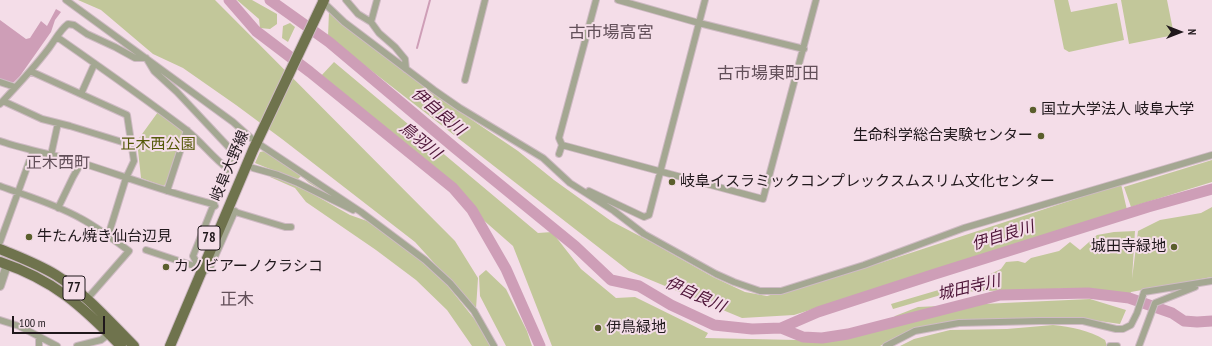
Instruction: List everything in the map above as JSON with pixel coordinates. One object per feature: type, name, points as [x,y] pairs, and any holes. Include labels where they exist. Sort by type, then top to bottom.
[{"type":"main road","name":"岐阜大野線","points":[[164,346],[256,136],[319,3]]},
{"type":"main road","name":"77","points":[[0,250],[39,266],[56,276],[87,299],[134,346]]},
{"type":"main road","name":"77","points":[[4,263],[44,280],[63,292],[84,309],[121,346]]},
{"type":"main road","name":"岐阜大野線","points":[[170,346],[199,268]]},
{"type":"street","points":[[66,0],[233,122],[256,136],[361,212],[425,260],[450,283],[474,311],[494,346]]},
{"type":"street","points":[[346,0],[358,14],[371,22],[379,33],[395,47],[405,59],[406,69]]},
{"type":"street","points":[[371,22],[377,0]]},
{"type":"street","points":[[465,80],[485,0]]},
{"type":"street","points":[[559,154],[562,145],[559,138],[596,0]]},
{"type":"street","points":[[618,0],[804,49]]},
{"type":"street","points":[[570,183],[644,216],[649,215],[705,0]]},
{"type":"street","points":[[562,145],[763,199],[816,0]]},
{"type":"street","points":[[319,3],[460,108],[542,158],[570,183],[614,211],[644,234],[716,274],[753,290],[782,291],[864,265],[964,228],[1212,155]]},
{"type":"street","points":[[132,145],[42,119],[2,102],[30,71],[64,27],[68,24],[74,25],[87,34],[135,58],[146,58]]},
{"type":"street","points":[[56,37],[187,130],[218,161],[228,168]]},
{"type":"street","points":[[146,58],[154,71],[177,92],[234,155],[193,256],[199,268]]},
{"type":"street","points":[[81,94],[92,67]]},
{"type":"street","points":[[30,71],[127,115],[134,161],[126,178],[108,236]]},
{"type":"street","points":[[0,82],[15,87]]},
{"type":"street","points":[[51,155],[58,123]]},
{"type":"street","points":[[167,191],[187,130]]},
{"type":"street","points":[[0,141],[81,163],[214,205]]},
{"type":"street","points":[[0,242],[33,151]]},
{"type":"street","points":[[58,208],[81,163]]},
{"type":"street","points":[[253,168],[278,175],[298,183],[349,209],[361,212]]},
{"type":"street","points":[[0,186],[80,218],[129,251],[87,299]]},
{"type":"street","points":[[146,250],[199,268],[210,268],[233,211],[285,227],[292,227]]},
{"type":"street","points":[[0,286],[4,263]]},
{"type":"street","points":[[886,346],[915,331],[959,323],[1083,321],[1116,329],[1123,329],[1131,325],[1137,314],[1144,292],[1212,281]]},
{"type":"street","points":[[1139,346],[1155,303],[1212,281]]},
{"type":"street","points":[[0,320],[19,326],[57,346]]},
{"type":"street","points":[[77,346],[101,340],[110,334]]},
{"type":"street","points":[[39,337],[39,346]]},
{"type":"street","points":[[1110,346],[1117,346]]},
{"type":"green space","points":[[78,0],[215,0],[455,241],[478,278],[476,309],[415,242],[236,105],[183,68],[153,54],[101,10]]},
{"type":"green space","points":[[237,0],[252,0],[277,14],[277,24],[270,29],[260,28],[259,19]]},
{"type":"green space","points":[[1054,0],[1068,0],[1071,12],[1117,3],[1124,40],[1069,52],[1064,49]]},
{"type":"green space","points":[[1121,0],[1167,0],[1174,35],[1129,44]]},
{"type":"green space","points":[[329,11],[438,97],[518,151],[554,180],[611,221],[713,277],[745,292],[767,296],[880,263],[1121,184],[1127,210],[794,315],[742,318],[629,271],[328,37]]},
{"type":"green space","points":[[290,23],[295,27],[288,42],[282,38],[283,26]]},
{"type":"green space","points":[[334,62],[538,233],[552,232],[581,269],[616,298],[635,297],[708,333],[705,338],[797,340],[885,328],[895,316],[918,307],[1090,299],[1126,310],[1120,324],[1085,319],[959,320],[914,329],[880,346],[552,346],[513,246],[320,77]]},
{"type":"green space","name":"正木西公園","points":[[158,112],[183,131],[166,184],[163,186],[141,178],[137,141]]},
{"type":"green space","points":[[265,151],[333,194],[332,197],[309,183],[301,176],[297,180],[255,163],[260,152]]},
{"type":"green space","points":[[1212,160],[1212,182],[1131,207],[1124,187]]},
{"type":"green space","points":[[272,176],[311,193],[350,215],[367,221],[421,261],[448,286],[476,321],[491,346],[472,346],[447,310],[416,280],[376,250],[306,202],[295,188],[270,177]]},
{"type":"green space","points":[[1212,207],[1212,277],[1131,292],[1130,294],[1088,288],[951,292],[893,309],[891,304],[986,276],[1001,269],[1006,262],[1018,261],[1025,263],[1031,258],[1059,251],[1070,242],[1080,250],[1097,235],[1114,232],[1135,231],[1132,279],[1138,231],[1160,220],[1201,213]]},
{"type":"green space","points":[[486,270],[506,289],[527,331],[532,346],[506,346],[480,296],[479,276]]},
{"type":"green space","points":[[1053,325],[1086,331],[1105,340],[1107,346],[900,346],[914,339],[950,330],[1007,329]]},
{"type":"shaded area","points":[[56,9],[61,12],[55,20],[51,32],[20,76],[14,82],[7,82],[0,79],[0,20],[26,39],[30,38],[41,21],[47,26]]},
{"type":"waterway","name":"鳥羽川","points":[[229,0],[256,31],[310,72],[453,188],[472,210],[506,269],[540,346]]},
{"type":"waterway","name":"伊自良川","points":[[270,0],[329,42],[575,246],[611,280],[639,286],[671,305],[714,325],[752,329],[781,328],[818,312],[935,274],[1148,207],[1212,189]]},
{"type":"waterway","points":[[417,48],[430,0]]},
{"type":"waterway","name":"城田寺川","points":[[781,328],[803,337],[822,338],[848,334],[1000,295],[1088,293],[1129,298],[1172,313],[1184,321],[1212,321]]},
{"type":"place","name":"国立大学法人 岐阜大学","points":[[1033,110]]},
{"type":"place","name":"生命科学総合実験センター","points":[[1041,136]]},
{"type":"place","name":"岐阜イスラミックコンプレックスムスリム文化センター","points":[[672,182]]},
{"type":"place","name":"牛たん焼き仙台辺見","points":[[29,237]]},
{"type":"place","name":"城田寺緑地","points":[[1174,247]]},
{"type":"place","name":"カノビアーノクラシコ","points":[[166,267]]},
{"type":"place","name":"伊鳥緑地","points":[[598,328]]},
{"type":"district","name":"古市場高宮","points":[[611,33]]},
{"type":"district","name":"古市場東町田","points":[[768,74]]},
{"type":"district","name":"正木西町","points":[[58,163]]},
{"type":"district","name":"正木","points":[[237,300]]}]
